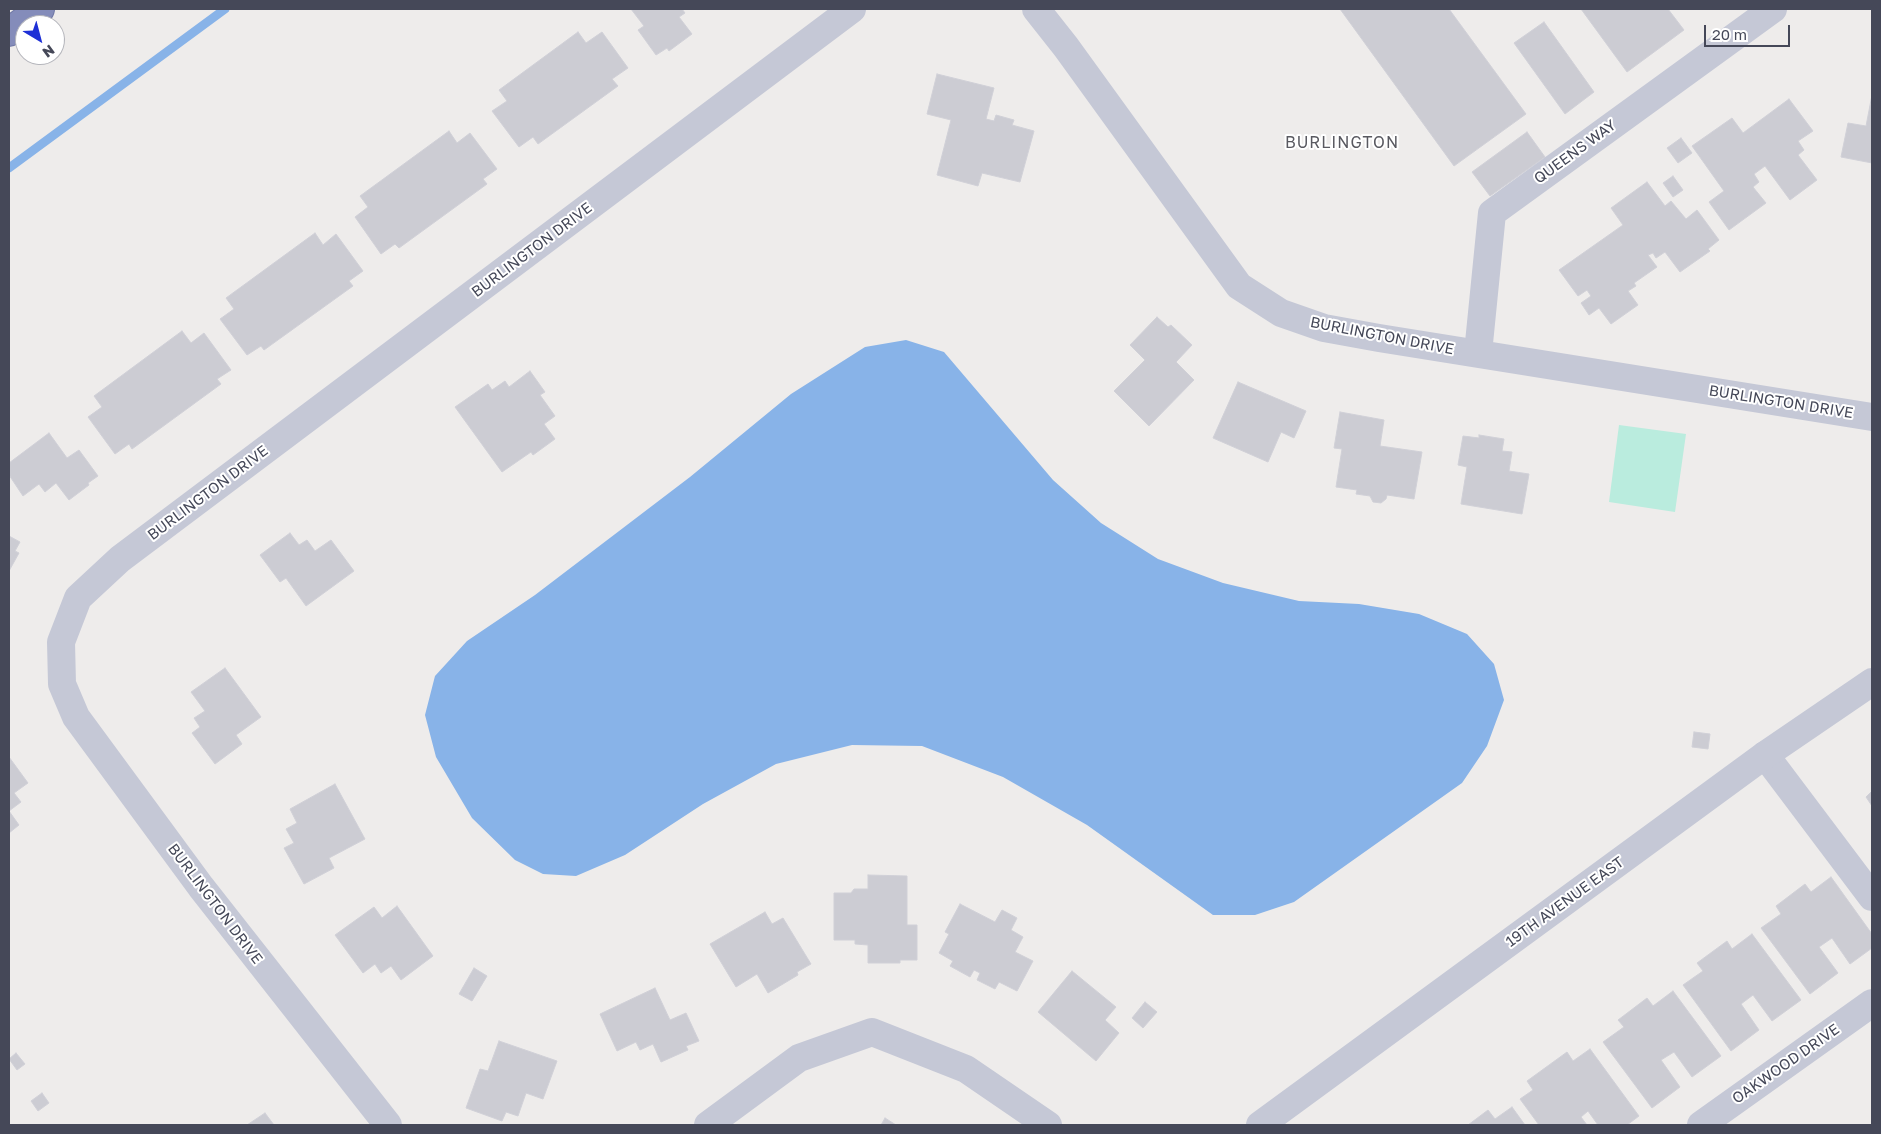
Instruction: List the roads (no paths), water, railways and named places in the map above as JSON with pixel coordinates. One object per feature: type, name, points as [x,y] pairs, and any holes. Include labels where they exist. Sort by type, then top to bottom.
[{"type":"highway","points":[[9,32],[40,9]]},
{"type":"street","name":"BURLINGTON DRIVE","points":[[388,1125],[201,886],[76,717],[62,684],[61,642],[78,598],[120,558],[852,9]]},
{"type":"street","name":"BURLINGTON DRIVE","points":[[1036,9],[1066,47],[1239,286],[1281,313],[1324,328],[1872,417]]},
{"type":"street","name":"QUEENS WAY","points":[[1478,353],[1492,213],[1773,9]]},
{"type":"street","name":"19TH AVENUE EAST","points":[[1260,1125],[1765,755],[1872,682]]},
{"type":"street","points":[[1765,755],[1872,897]]},
{"type":"street","name":"OAKWOOD DRIVE","points":[[1701,1125],[1872,1003]]},
{"type":"street","points":[[708,1125],[800,1058],[872,1032],[966,1068],[1048,1125]]},
{"type":"water","points":[[906,340],[944,352],[1053,480],[1101,523],[1158,559],[1223,583],[1299,601],[1359,604],[1419,614],[1467,634],[1494,664],[1504,700],[1487,746],[1462,783],[1294,902],[1255,915],[1213,915],[1087,825],[1003,777],[922,746],[852,745],[776,764],[703,804],[625,855],[576,876],[543,874],[515,860],[472,818],[436,757],[425,715],[435,676],[467,641],[535,595],[690,477],[791,394],[865,347]]},
{"type":"waterway","points":[[9,168],[225,9]]},
{"type":"district","name":"BURLINGTON","points":[[1342,143]]}]
